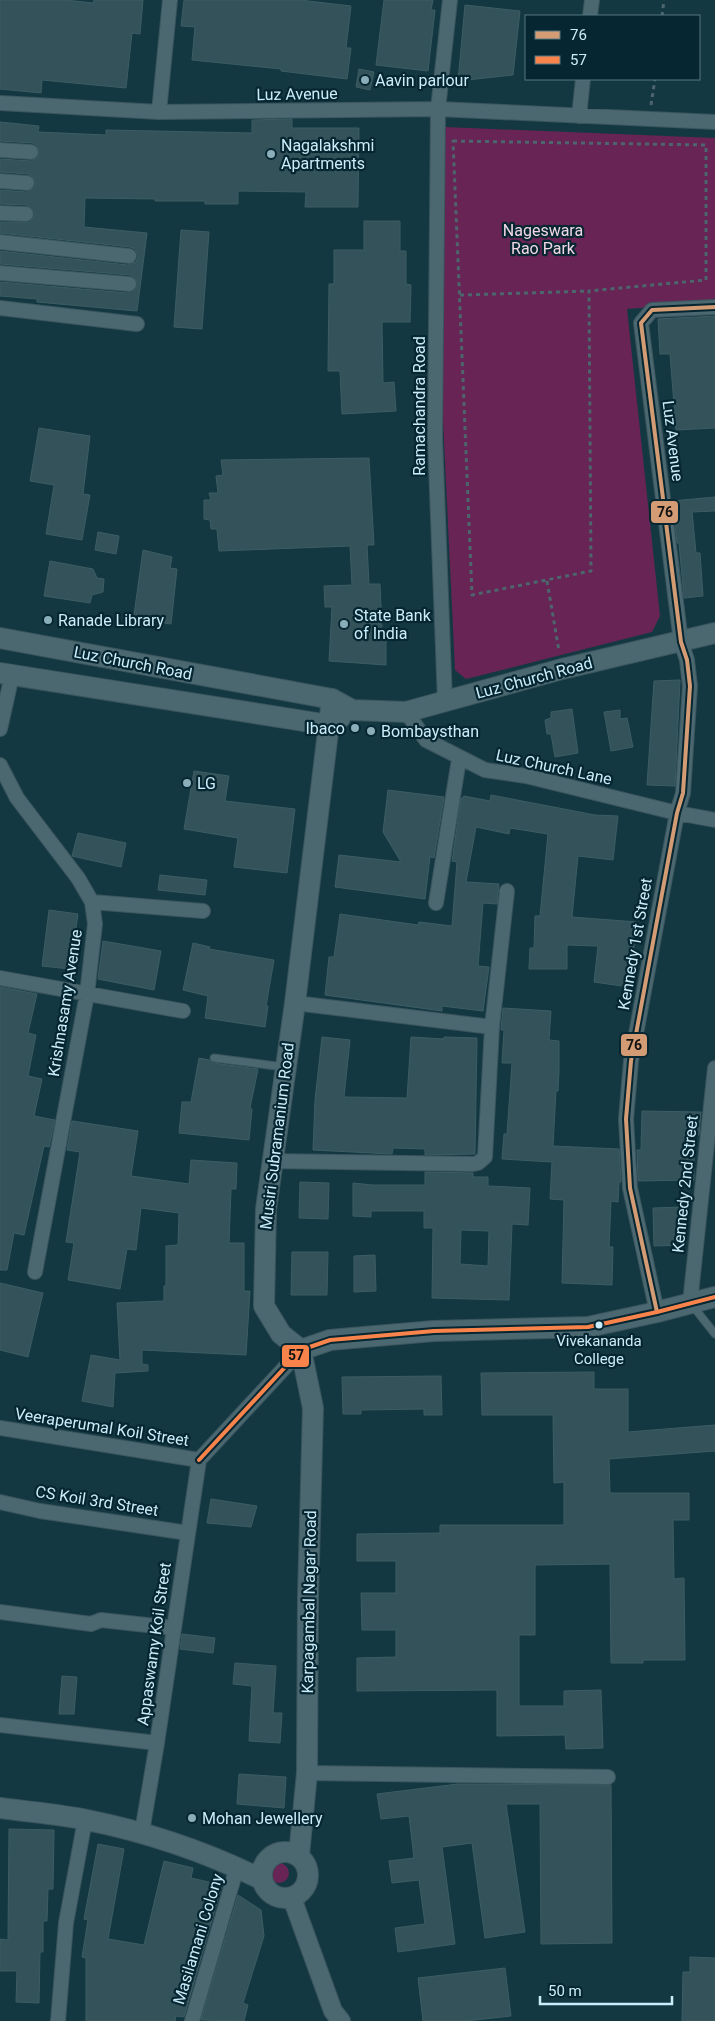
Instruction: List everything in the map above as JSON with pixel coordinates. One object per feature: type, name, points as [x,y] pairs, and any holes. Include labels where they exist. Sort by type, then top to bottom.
[{"type":"main road","name":"Luz Church Road","points":[[0,638],[332,700],[352,710],[406,712],[562,669],[715,633]]},
{"type":"main road","name":"Luz Church Road","points":[[6,674],[329,725]]},
{"type":"main road","name":"Musiri Subramanium Road","points":[[301,1350],[281,1334],[264,1306],[266,1209],[295,1003],[332,700]]},
{"type":"main road","points":[[329,725],[352,710]]},
{"type":"main road","points":[[301,1350],[330,1340],[434,1332],[588,1327],[715,1297]]},
{"type":"main road","name":"Karpagambal Nagar Road","points":[[299,1855],[307,1773],[308,1597],[313,1408],[301,1350]]},
{"type":"main road","points":[[0,1808],[85,1820],[142,1832],[261,1879],[267,1891],[279,1898],[292,1898],[306,1887],[309,1870],[299,1855],[281,1851],[265,1861],[261,1879]]},
{"type":"street","points":[[159,112],[170,0]]},
{"type":"street","name":"Ramachandra Road","points":[[445,702],[435,438],[438,109],[450,0]]},
{"type":"street","points":[[590,15],[592,0]]},
{"type":"street","points":[[579,116],[583,80]]},
{"type":"street","name":"Luz Avenue","points":[[0,103],[159,112],[438,109],[715,122]]},
{"type":"street","points":[[0,150],[31,152]]},
{"type":"street","points":[[0,181],[27,183]]},
{"type":"street","points":[[0,213],[26,214]]},
{"type":"street","points":[[0,242],[129,256]]},
{"type":"street","points":[[0,273],[129,284]]},
{"type":"street","points":[[0,308],[137,324]]},
{"type":"street","name":"Luz Avenue","points":[[681,642],[641,323],[652,310],[715,308]]},
{"type":"street","name":"Kennedy 1st Street","points":[[657,1312],[630,1188],[626,1119],[631,1061],[677,813],[683,793],[690,686],[687,660],[681,642]]},
{"type":"street","points":[[0,729],[6,674]]},
{"type":"street","name":"Luz Church Lane","points":[[406,712],[426,740],[459,759],[484,770],[526,776],[677,813],[715,820]]},
{"type":"street","points":[[436,903],[459,759]]},
{"type":"street","name":"Krishnasamy Avenue","points":[[0,765],[17,798],[78,878],[92,902],[95,924],[87,994],[35,1272]]},
{"type":"street","points":[[272,1161],[478,1164],[485,1157],[492,1027],[507,891]]},
{"type":"street","points":[[92,902],[202,911]]},
{"type":"street","points":[[0,978],[183,1011]]},
{"type":"street","points":[[295,1003],[492,1027]]},
{"type":"street","name":"Kennedy 2nd Street","points":[[690,1303],[715,1068]]},
{"type":"street","name":"Veeraperumal Koil Street","points":[[0,1428],[199,1460],[301,1350]]},
{"type":"street","name":"Appaswamy Koil Street","points":[[142,1832],[199,1460]]},
{"type":"street","name":"CS Koil 3rd Street","points":[[0,1502],[40,1511],[188,1533]]},
{"type":"street","points":[[0,1612],[91,1624],[101,1620],[174,1628]]},
{"type":"street","points":[[0,1726],[157,1743]]},
{"type":"street","points":[[307,1773],[608,1777]]},
{"type":"street","points":[[58,2021],[66,1923],[85,1820]]},
{"type":"street","name":"Masilamani Colony","points":[[192,2021],[237,1868]]},
{"type":"street","points":[[292,1898],[333,2011],[341,2021]]},
{"type":"lane","points":[[214,1058],[285,1067]]},
{"type":"lane","points":[[690,1303],[715,1334]]},
{"type":"path","points":[[662,15],[664,0]]},
{"type":"path","points":[[460,295],[589,291],[706,280],[706,145],[453,142],[472,595],[591,571],[589,291]]},
{"type":"path","points":[[547,581],[562,669]]},
{"type":"green space","name":"Nageswara Rao Park","points":[[445,127],[715,138],[715,302],[627,309],[660,616],[652,632],[466,679],[455,670],[430,149]]},
{"type":"green space","points":[[279,1863],[286,1866],[289,1873],[286,1880],[279,1883],[272,1880],[269,1873],[272,1866]]},
{"type":"building","points":[[0,0],[66,0],[93,3],[94,0],[143,0],[140,34],[132,33],[126,88],[42,80],[41,93],[0,89]]},
{"type":"building","points":[[184,0],[300,0],[351,6],[346,48],[351,48],[347,79],[281,71],[281,69],[192,60],[195,27],[181,26]]},
{"type":"building","points":[[384,0],[433,0],[431,10],[435,10],[428,71],[376,65]]},
{"type":"building","points":[[465,5],[520,11],[513,75],[458,81]]},
{"type":"building","name":"Aavin parlour","points":[[359,69],[374,72],[370,90],[356,87]]},
{"type":"building","points":[[292,119],[292,128],[359,128],[358,207],[305,207],[306,192],[238,191],[238,204],[205,204],[205,201],[155,201],[155,199],[85,198],[84,227],[147,233],[137,311],[37,302],[37,299],[0,296],[0,282],[128,293],[136,289],[138,284],[134,277],[130,275],[0,264],[0,251],[128,265],[136,262],[138,256],[135,249],[130,247],[0,233],[0,222],[30,222],[35,214],[27,205],[0,204],[0,190],[27,192],[34,188],[36,183],[32,176],[28,174],[0,172],[0,159],[31,161],[38,157],[40,152],[36,145],[32,143],[0,141],[0,122],[39,126],[38,132],[106,135],[106,130],[252,133],[252,120]]},
{"type":"building","points":[[364,221],[400,221],[400,251],[406,251],[406,284],[411,285],[410,322],[382,322],[383,383],[394,382],[396,411],[342,414],[340,371],[328,371],[329,284],[334,284],[334,250],[364,250]]},
{"type":"building","points":[[181,230],[209,232],[202,329],[174,327]]},
{"type":"building","points":[[715,316],[715,428],[676,430],[670,354],[660,354],[658,319]]},
{"type":"building","points":[[39,428],[90,436],[83,494],[90,495],[82,540],[46,534],[54,485],[30,481]]},
{"type":"building","points":[[369,458],[374,545],[367,545],[369,584],[380,584],[382,629],[386,630],[386,665],[329,661],[332,607],[325,607],[324,586],[352,585],[350,546],[219,551],[217,529],[211,529],[210,520],[204,519],[204,500],[211,500],[209,493],[218,493],[216,476],[223,475],[221,460]]},
{"type":"building","points":[[715,497],[715,511],[692,512],[696,553],[700,553],[703,596],[684,598],[679,543],[677,543],[672,501]]},
{"type":"building","points":[[98,532],[119,536],[116,554],[95,550]]},
{"type":"building","points":[[143,550],[172,557],[170,568],[177,569],[171,624],[144,620],[144,617],[134,615]]},
{"type":"building","points":[[50,561],[93,569],[97,578],[104,579],[103,592],[92,595],[90,603],[44,596]]},
{"type":"building","points":[[680,680],[675,786],[647,785],[654,681]]},
{"type":"building","points":[[572,709],[578,753],[555,757],[551,734],[547,734],[545,720],[551,718],[551,712]]},
{"type":"building","points":[[620,710],[620,719],[627,718],[633,747],[611,751],[604,712]]},
{"type":"building","points":[[194,771],[229,776],[225,801],[295,809],[287,873],[234,867],[238,838],[184,829]]},
{"type":"building","points":[[388,790],[444,797],[434,858],[430,857],[425,899],[335,887],[339,855],[401,862],[383,832]]},
{"type":"building","points":[[491,795],[595,815],[618,816],[613,860],[578,856],[572,917],[637,922],[629,987],[594,982],[598,946],[567,945],[567,969],[529,969],[530,948],[534,948],[535,916],[540,916],[548,834],[510,828],[509,834],[476,827],[466,882],[499,884],[497,904],[483,903],[478,966],[489,967],[483,1011],[442,1006],[442,1011],[325,995],[329,957],[334,957],[340,914],[418,925],[419,922],[452,926],[457,862],[452,861],[461,799],[464,796],[490,801]]},
{"type":"building","points":[[78,833],[126,843],[121,867],[72,856]]},
{"type":"building","points":[[160,875],[207,880],[205,895],[158,890]]},
{"type":"building","points":[[49,910],[78,914],[70,969],[42,966]]},
{"type":"building","points":[[103,941],[161,951],[154,990],[98,979]]},
{"type":"building","points":[[193,943],[210,947],[209,949],[274,960],[266,1006],[268,1006],[265,1027],[205,1018],[208,996],[183,990]]},
{"type":"building","points":[[0,987],[37,994],[28,1033],[36,1035],[28,1076],[42,1079],[34,1116],[55,1120],[49,1147],[44,1146],[24,1235],[14,1233],[7,1270],[0,1270]]},
{"type":"building","points":[[503,1008],[551,1011],[549,1040],[559,1041],[558,1091],[556,1091],[553,1146],[619,1149],[621,1182],[619,1182],[618,1202],[611,1201],[609,1247],[613,1247],[612,1285],[562,1283],[564,1200],[550,1199],[552,1162],[502,1159],[504,1134],[507,1134],[512,1063],[502,1063],[504,1030],[501,1030]]},
{"type":"building","points":[[322,1037],[350,1040],[344,1097],[407,1098],[411,1037],[477,1038],[475,1154],[425,1155],[425,1149],[393,1148],[392,1154],[313,1150],[315,1100]]},
{"type":"building","points":[[199,1058],[213,1063],[258,1069],[250,1108],[252,1109],[249,1140],[179,1133],[182,1102],[191,1102]]},
{"type":"building","points":[[642,1111],[701,1112],[699,1135],[694,1135],[694,1180],[638,1181],[637,1150],[641,1150]]},
{"type":"building","points":[[72,1121],[138,1131],[131,1176],[189,1184],[191,1160],[237,1163],[236,1189],[231,1189],[229,1243],[244,1243],[244,1291],[250,1291],[246,1355],[142,1350],[142,1364],[148,1365],[148,1371],[115,1373],[113,1407],[82,1401],[91,1355],[120,1360],[117,1303],[164,1301],[166,1246],[178,1245],[179,1213],[141,1208],[136,1250],[127,1249],[120,1289],[68,1280],[74,1243],[66,1242],[80,1152],[67,1150]]},
{"type":"building","points":[[425,1172],[473,1173],[473,1177],[488,1177],[488,1186],[530,1188],[528,1225],[512,1224],[509,1300],[432,1298],[433,1228],[424,1228],[424,1211],[371,1211],[371,1217],[353,1216],[353,1183],[425,1185]],"holes":[[[461,1230],[489,1231],[488,1266],[460,1264]]]},
{"type":"building","points":[[300,1182],[329,1183],[328,1219],[299,1218]]},
{"type":"building","points":[[684,1207],[686,1245],[654,1246],[653,1208]]},
{"type":"building","points":[[292,1252],[328,1252],[327,1295],[291,1295]]},
{"type":"building","points":[[375,1255],[376,1291],[354,1292],[354,1256]]},
{"type":"building","points":[[0,1283],[43,1293],[28,1357],[0,1350]]},
{"type":"building","points":[[594,1372],[594,1389],[628,1389],[628,1432],[715,1425],[715,1451],[609,1459],[610,1493],[689,1493],[689,1520],[673,1520],[674,1579],[684,1578],[685,1660],[643,1660],[643,1663],[611,1663],[610,1564],[535,1565],[535,1635],[519,1635],[519,1706],[564,1706],[564,1691],[601,1690],[603,1748],[566,1749],[565,1735],[497,1736],[497,1690],[357,1691],[357,1658],[396,1657],[396,1630],[362,1630],[361,1593],[396,1593],[396,1561],[357,1561],[357,1534],[440,1533],[440,1525],[564,1525],[564,1482],[554,1483],[553,1415],[482,1415],[481,1373]]},
{"type":"building","points":[[441,1376],[442,1415],[424,1415],[424,1409],[361,1410],[361,1414],[343,1414],[342,1377]]},
{"type":"building","points":[[211,1499],[257,1506],[251,1527],[207,1523]]},
{"type":"building","points":[[182,1634],[215,1638],[213,1653],[180,1649]]},
{"type":"building","points":[[235,1663],[276,1666],[273,1713],[282,1713],[280,1743],[249,1741],[252,1686],[233,1684]]},
{"type":"building","points":[[62,1676],[77,1677],[74,1714],[59,1714]]},
{"type":"building","points":[[239,1774],[286,1777],[284,1808],[237,1804]]},
{"type":"building","points":[[458,1784],[611,1785],[612,1943],[541,1944],[540,1804],[506,1804],[525,1932],[485,1938],[472,1843],[442,1847],[455,1944],[398,1952],[395,1928],[425,1924],[419,1880],[392,1883],[389,1861],[414,1858],[409,1816],[381,1819],[377,1794]]},
{"type":"building","points":[[9,1829],[54,1830],[53,1889],[48,1889],[47,1921],[43,1921],[43,1952],[40,1952],[39,2003],[16,2002],[17,1971],[0,1971],[0,1939],[8,1940]]},
{"type":"building","points":[[98,1844],[124,1849],[108,1939],[144,1945],[164,1861],[193,1868],[191,1878],[222,1885],[184,2017],[176,2016],[175,2021],[86,2021],[86,1958],[82,1957],[88,1920],[84,1919]]},
{"type":"building","points":[[238,1895],[261,1910],[264,1936],[243,2003],[248,2005],[244,2021],[201,2020]]},
{"type":"building","points":[[690,1957],[715,1958],[715,2021],[682,2021],[683,1972],[690,1972]]},
{"type":"building","points":[[505,1968],[511,2016],[466,2021],[423,2021],[418,1978]]},
{"type":"transit line","name":"76","points":[[657,1312],[630,1188],[626,1119],[631,1061],[677,813],[683,793],[690,686],[687,660],[681,642],[641,323],[652,310],[715,307]]},
{"type":"transit line","name":"57","points":[[199,1460],[301,1350],[330,1340],[434,1331],[588,1327],[715,1297]]},
{"type":"place","name":"Aavin parlour","points":[[365,80]]},
{"type":"place","name":"Nagalakshmi Apartments","points":[[271,154]]},
{"type":"place","name":"Ranade Library","points":[[48,620]]},
{"type":"place","name":"State Bank of India","points":[[344,624]]},
{"type":"place","name":"Ibaco","points":[[355,728]]},
{"type":"place","name":"Bombaysthan","points":[[371,731]]},
{"type":"place","name":"LG","points":[[187,783]]},
{"type":"place","name":"Vivekananda College","points":[[599,1325]]},
{"type":"place","name":"Mohan Jewellery","points":[[192,1818]]}]
